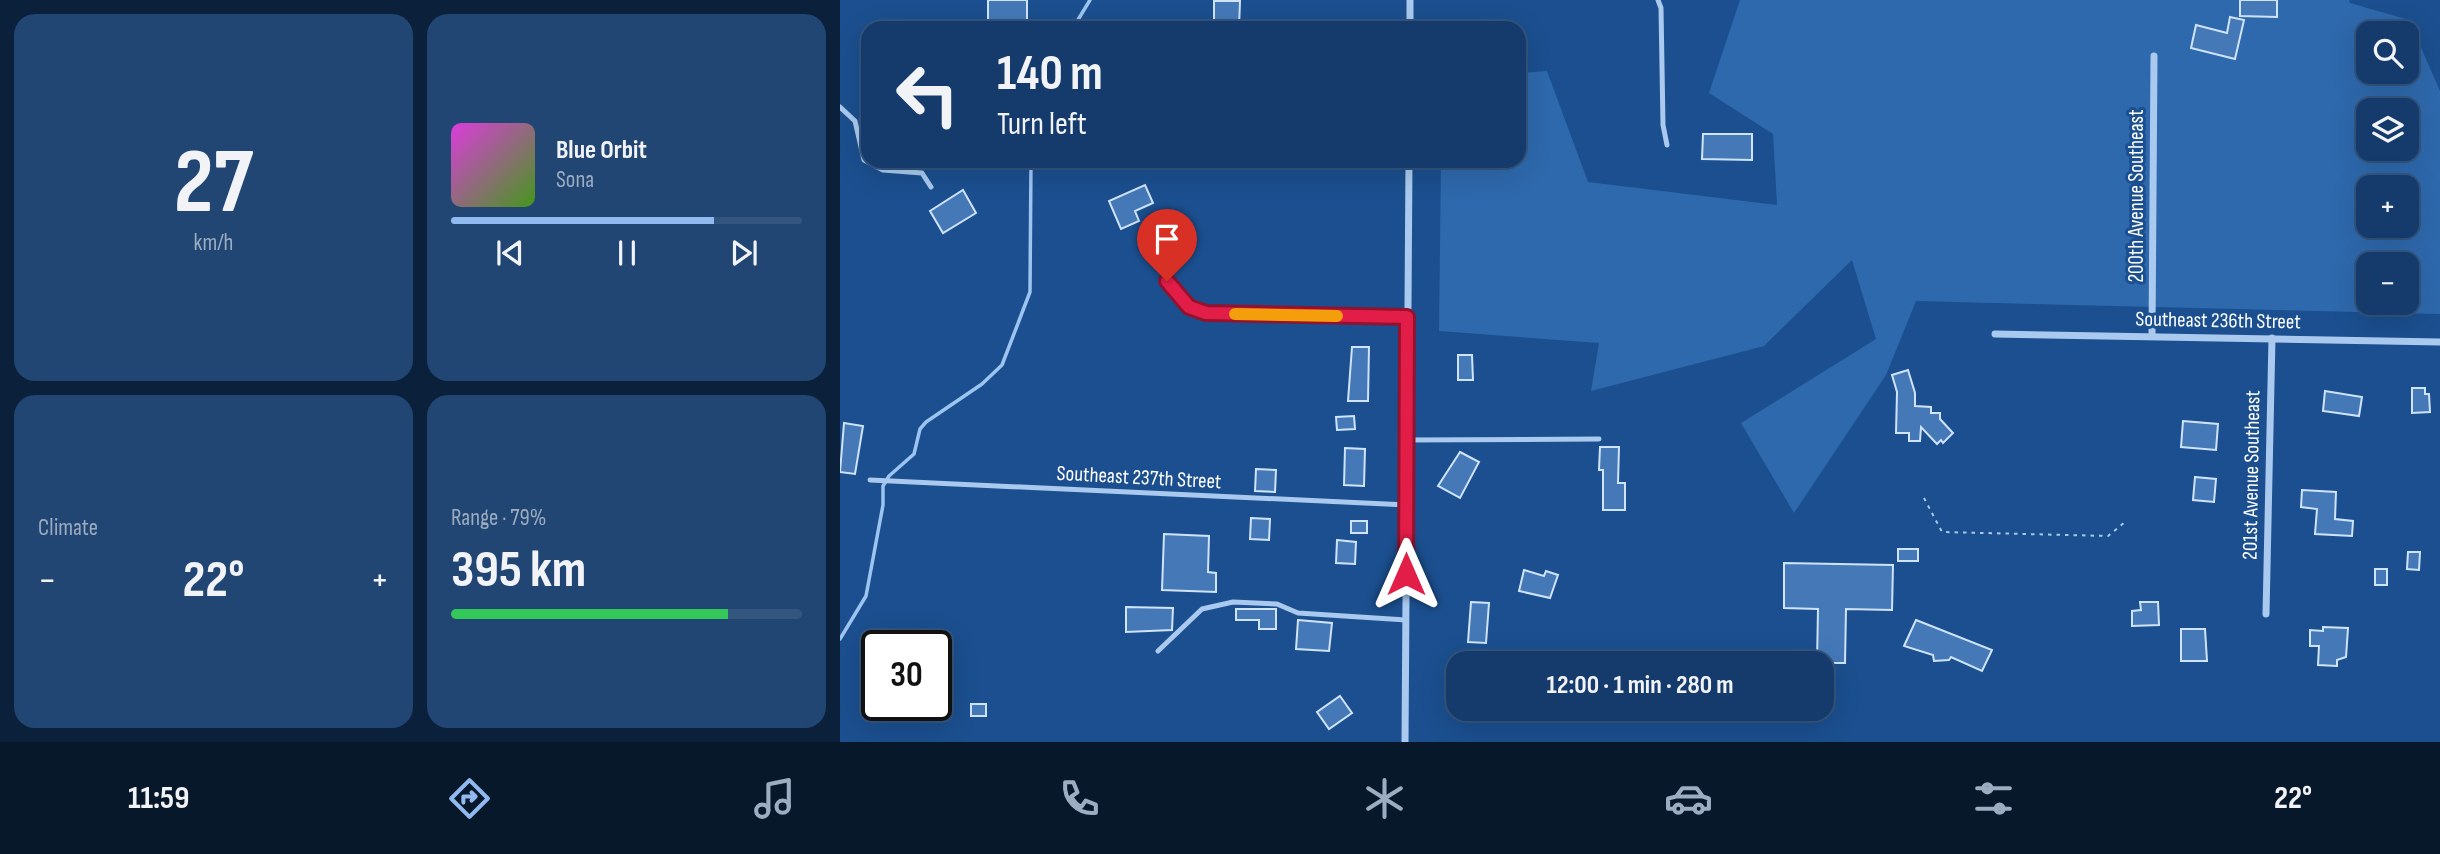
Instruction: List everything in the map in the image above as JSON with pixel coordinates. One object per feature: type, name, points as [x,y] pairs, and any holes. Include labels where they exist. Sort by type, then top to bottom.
[{"type":"street","points":[[1410,0],[1410,21]]},
{"type":"street","name":"200th Avenue Southeast","points":[[2152,336],[2154,56]]},
{"type":"street","points":[[1405,742],[1409,168]]},
{"type":"street","name":"Southeast 236th Street","points":[[1995,334],[2440,342]]},
{"type":"street","name":"201st Avenue Southeast","points":[[2266,614],[2272,338]]},
{"type":"lane","points":[[1658,0],[1661,8],[1663,124],[1667,145]]},
{"type":"lane","points":[[840,107],[855,121],[861,147]]},
{"type":"lane","points":[[879,168],[922,173],[931,187]]},
{"type":"lane","points":[[1147,236],[1167,281],[1181,299],[1197,311],[1407,317]]},
{"type":"lane","points":[[1407,440],[1599,439]]},
{"type":"lane","name":"Southeast 237th Street","points":[[870,480],[1407,505]]},
{"type":"lane","points":[[1158,651],[1202,608],[1233,602],[1277,604],[1298,613],[1406,620]]},
{"type":"path","points":[[1924,498],[1942,532],[2108,536],[2125,522]]},
{"type":"shaded area","points":[[1740,0],[2349,0],[2350,3],[2409,21],[2356,21],[2356,84],[2419,84],[2419,43],[2440,91],[2440,314],[2419,313],[2419,252],[2356,252],[2356,312],[1916,301],[1886,375],[1794,513],[1741,423],[1876,339],[1852,260],[1764,346],[1591,391],[1599,343],[1439,331],[1441,168],[1526,168],[1526,72],[1547,71],[1588,182],[1777,205],[1773,134],[1709,93]]},
{"type":"building","points":[[988,0],[1027,0],[1027,21],[988,21]]},
{"type":"building","points":[[2240,0],[2277,0],[2277,17],[2240,16]]},
{"type":"building","points":[[1214,1],[1240,1],[1239,21],[1214,21]]},
{"type":"building","points":[[2230,17],[2244,20],[2235,59],[2191,48],[2196,25],[2227,33]]},
{"type":"building","points":[[1703,134],[1752,134],[1752,160],[1702,159]]},
{"type":"building","points":[[1145,185],[1153,203],[1135,211],[1139,221],[1121,229],[1109,201]]},
{"type":"building","points":[[963,190],[976,213],[943,233],[930,211]]},
{"type":"building","points":[[1352,347],[1369,347],[1368,401],[1348,401]]},
{"type":"building","points":[[1458,355],[1472,355],[1473,380],[1458,380]]},
{"type":"building","points":[[1908,370],[1915,393],[1915,406],[1931,407],[1931,413],[1940,413],[1940,419],[1953,433],[1943,443],[1941,440],[1937,444],[1921,427],[1920,441],[1909,441],[1909,433],[1896,433],[1897,392],[1892,375]]},
{"type":"building","points":[[2412,388],[2425,388],[2425,394],[2429,394],[2430,412],[2412,413]]},
{"type":"building","points":[[2325,391],[2362,397],[2359,416],[2323,411]]},
{"type":"building","points":[[1354,416],[1355,429],[1337,430],[1336,417]]},
{"type":"building","points":[[2183,421],[2218,424],[2216,450],[2181,447]]},
{"type":"building","points":[[844,423],[863,426],[855,474],[840,472]]},
{"type":"building","points":[[1600,447],[1619,447],[1618,483],[1625,483],[1625,510],[1603,510]]},
{"type":"building","points":[[1345,448],[1365,449],[1364,486],[1344,485]]},
{"type":"building","points":[[1460,452],[1479,462],[1460,498],[1438,486]]},
{"type":"building","points":[[1256,469],[1276,470],[1275,492],[1255,491]]},
{"type":"building","points":[[2195,477],[2216,479],[2214,502],[2193,500]]},
{"type":"building","points":[[2302,490],[2336,492],[2335,519],[2353,521],[2352,536],[2315,534],[2317,509],[2301,507]]},
{"type":"building","points":[[1251,518],[1270,519],[1269,540],[1250,539]]},
{"type":"building","points":[[1351,521],[1367,521],[1367,533],[1351,533]]},
{"type":"building","points":[[1164,534],[1209,536],[1208,572],[1216,573],[1216,592],[1162,590]]},
{"type":"building","points":[[1337,540],[1356,542],[1355,564],[1336,563]]},
{"type":"building","points":[[1898,549],[1918,549],[1918,561],[1898,561]]},
{"type":"building","points":[[2408,552],[2420,552],[2419,570],[2407,569]]},
{"type":"building","points":[[1784,563],[1893,565],[1892,610],[1846,609],[1845,663],[1834,663],[1834,651],[1817,651],[1818,609],[1784,608]]},
{"type":"building","points":[[2375,569],[2387,569],[2387,585],[2375,585]]},
{"type":"building","points":[[1524,570],[1544,576],[1546,571],[1558,575],[1550,598],[1519,591]]},
{"type":"building","points":[[1471,602],[1489,603],[1486,643],[1468,642]]},
{"type":"building","points":[[2140,602],[2158,602],[2159,625],[2132,626],[2132,611],[2141,610]]},
{"type":"building","points":[[1126,607],[1173,608],[1172,630],[1126,632]]},
{"type":"building","points":[[1236,609],[1276,609],[1276,629],[1259,629],[1259,620],[1236,620]]},
{"type":"building","points":[[1298,620],[1332,623],[1329,651],[1296,649]]},
{"type":"building","points":[[1916,620],[1992,650],[1982,671],[1951,657],[1949,660],[1934,661],[1933,655],[1904,646]]},
{"type":"building","points":[[2323,627],[2348,628],[2346,657],[2337,660],[2337,666],[2318,665],[2319,646],[2310,646],[2310,630],[2323,631]]},
{"type":"building","points":[[2181,629],[2205,629],[2207,661],[2181,661]]},
{"type":"building","points":[[1340,696],[1352,713],[1329,729],[1317,712]]},
{"type":"building","points":[[971,704],[986,704],[986,716],[971,716]]},
{"type":"waterway","points":[[1077,21],[1090,0]]},
{"type":"waterway","points":[[840,639],[866,596],[883,505],[883,486],[889,476],[914,454],[920,429],[926,422],[982,384],[1002,365],[1030,292],[1031,168]]},
{"type":"slow traffic","points":[[1235,314],[1337,316]]},
{"type":"route","points":[[1167,281],[1189,307],[1206,313],[1407,317],[1406,574]]}]
